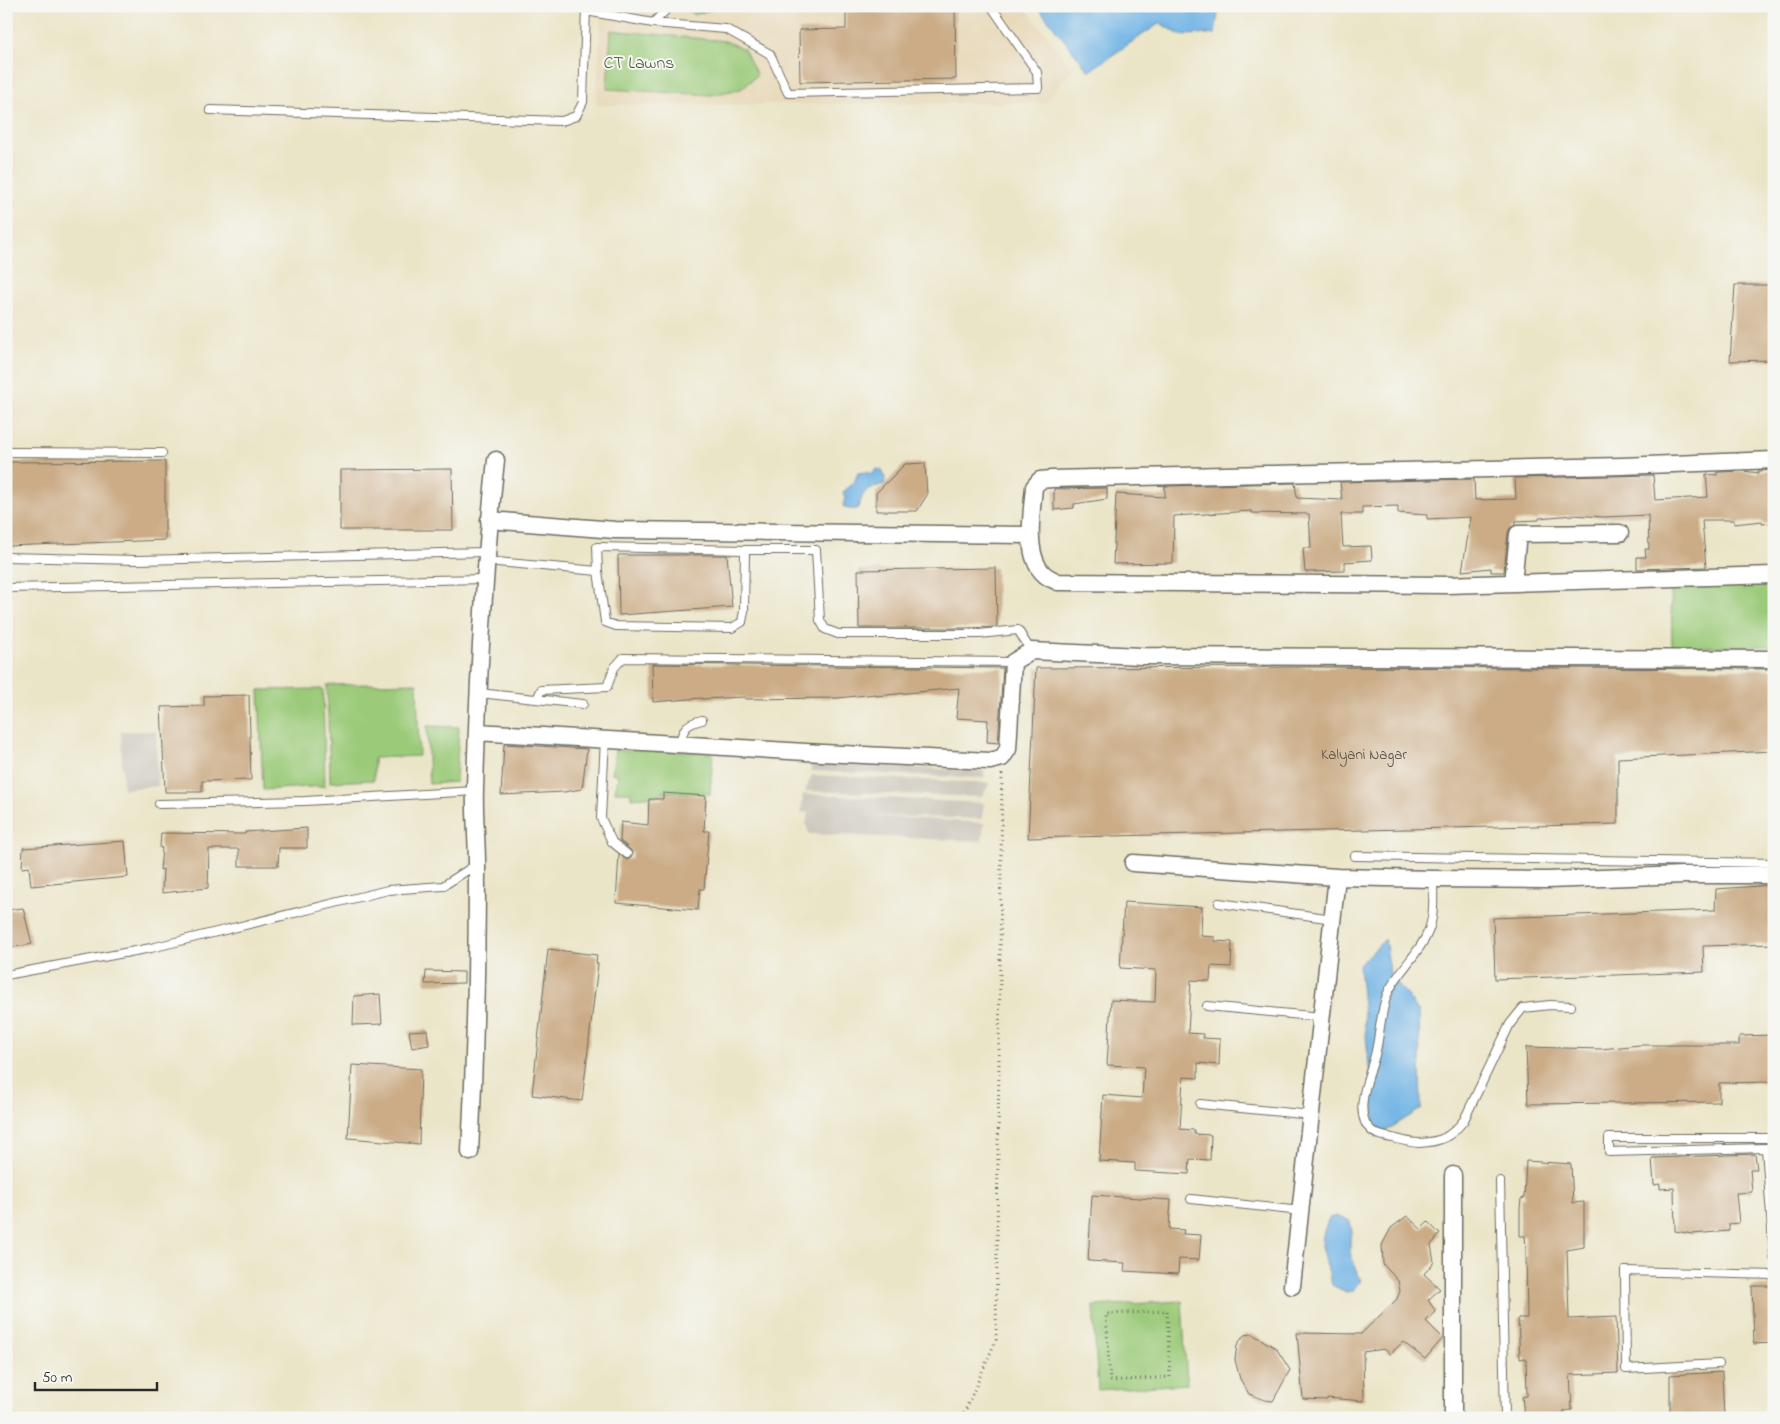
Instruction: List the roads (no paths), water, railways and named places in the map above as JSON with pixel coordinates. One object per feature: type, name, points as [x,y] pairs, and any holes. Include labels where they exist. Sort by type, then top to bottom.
[{"type":"street","points":[[470,1152],[473,1096],[477,864],[475,791],[477,732],[486,556],[496,460]]},
{"type":"street","points":[[1774,460],[1622,466],[1040,480],[1034,487],[1030,535],[1036,562],[1044,574],[1058,582],[1446,585],[1774,576]]},
{"type":"street","points":[[489,520],[615,530],[1030,535]]},
{"type":"street","points":[[1513,583],[1518,534],[1620,533]]},
{"type":"street","points":[[477,732],[990,761],[1002,758],[1008,749],[1013,662],[1032,651],[1150,656],[1774,659]]},
{"type":"street","points":[[1133,863],[1337,877],[1433,879],[1547,880],[1684,875],[1774,875]]},
{"type":"street","points":[[1292,1286],[1337,877]]},
{"type":"street","points":[[1453,1175],[1453,1418]]},
{"type":"lane","points":[[653,22],[670,6]]},
{"type":"lane","points":[[210,110],[562,122],[576,116],[582,102],[586,9],[653,22],[726,29],[770,54],[788,93],[1038,88],[1037,72],[991,6]]},
{"type":"lane","points":[[6,452],[162,453]]},
{"type":"lane","points":[[745,550],[744,611],[742,622],[732,628],[616,626],[605,622],[598,571],[597,547],[816,550],[820,620],[826,629],[838,634],[978,634],[1018,630],[1032,651]]},
{"type":"lane","points":[[6,557],[137,560],[486,556],[598,571]]},
{"type":"lane","points":[[6,588],[485,579]]},
{"type":"lane","points":[[537,699],[541,690],[607,687],[614,668],[623,658],[1013,662]]},
{"type":"lane","points":[[479,693],[583,704]]},
{"type":"lane","points":[[679,744],[684,729],[690,723],[702,720]]},
{"type":"lane","points":[[605,739],[601,818],[612,842],[627,854]]},
{"type":"lane","points":[[160,804],[305,801],[475,791]]},
{"type":"lane","points":[[1355,856],[1774,863]]},
{"type":"lane","points":[[6,975],[151,948],[388,890],[443,886],[477,864]]},
{"type":"lane","points":[[1433,879],[1433,917],[1429,930],[1425,940],[1402,970],[1387,995],[1375,1055],[1363,1094],[1365,1122],[1372,1131],[1416,1143],[1438,1141],[1454,1133],[1464,1120],[1510,1024],[1523,1008],[1550,1005],[1570,1006]]},
{"type":"lane","points":[[1219,903],[1332,919]]},
{"type":"lane","points":[[1207,1006],[1322,1017]]},
{"type":"lane","points":[[1200,1104],[1311,1115]]},
{"type":"lane","points":[[1766,1148],[1609,1152],[1609,1138],[1771,1138],[1766,1148],[1774,1257]]},
{"type":"lane","points":[[1500,1180],[1505,1418]]},
{"type":"lane","points":[[1191,1199],[1301,1210]]},
{"type":"lane","points":[[1719,1364],[1626,1369],[1625,1271],[1774,1275]]},
{"type":"water","points":[[806,6],[826,6],[822,12],[816,14],[811,13]]},
{"type":"water","points":[[1037,6],[1219,6],[1215,34],[1180,35],[1160,23],[1089,71]]},
{"type":"water","points":[[876,469],[882,470],[885,477],[884,484],[869,489],[863,495],[857,509],[849,509],[843,506],[845,498],[843,492],[854,483],[858,473],[872,474]]},
{"type":"water","points":[[1385,939],[1390,973],[1419,1012],[1421,1109],[1376,1137],[1359,965]]},
{"type":"water","points":[[1336,1216],[1350,1221],[1352,1233],[1350,1253],[1361,1281],[1353,1291],[1346,1292],[1332,1285],[1323,1252],[1322,1245],[1325,1229],[1329,1218]]},
{"type":"park label","name":"CT Lawns","points":[[639,62]]}]
